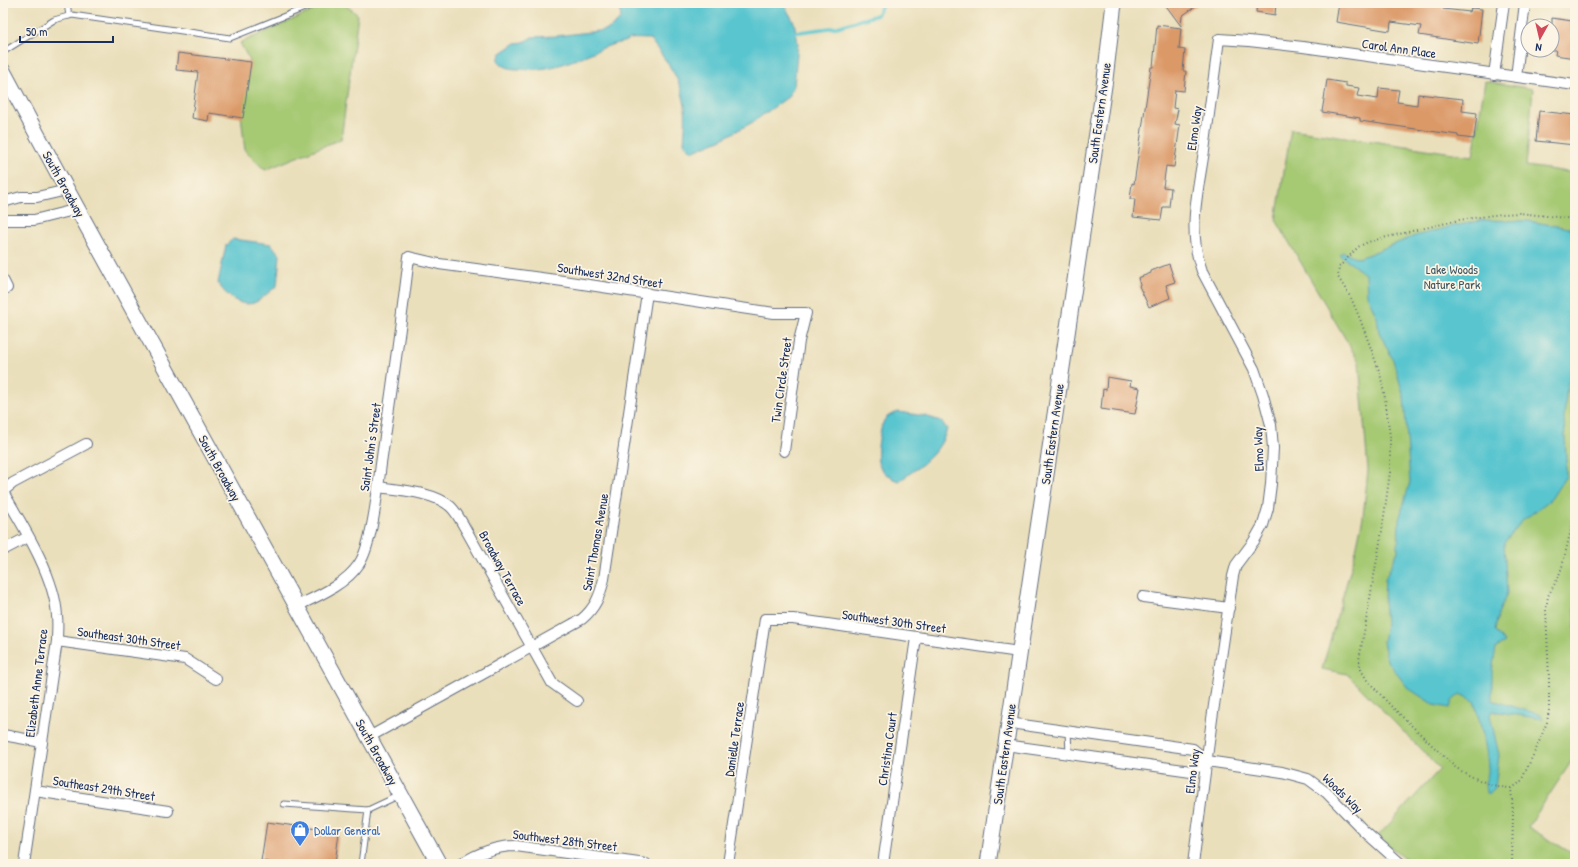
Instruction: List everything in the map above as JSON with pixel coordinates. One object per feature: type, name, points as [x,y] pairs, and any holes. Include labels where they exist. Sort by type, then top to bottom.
[{"type":"street","name":"South Eastern Avenue","points":[[988,864],[1103,94],[1114,3]]},
{"type":"street","points":[[1494,74],[1504,3]]},
{"type":"street","points":[[1516,77],[1525,3]]},
{"type":"street","name":"Carol Ann Place","points":[[1219,39],[1311,48],[1575,85]]},
{"type":"street","name":"Elmo Way","points":[[1193,864],[1236,565],[1259,533],[1268,508],[1272,484],[1273,448],[1271,425],[1263,395],[1254,370],[1202,271],[1196,256],[1194,241],[1196,207],[1219,39]]},
{"type":"street","name":"South Broadway","points":[[3,71],[66,190],[78,209],[439,864]]},
{"type":"street","points":[[3,202],[21,197],[37,197],[66,190]]},
{"type":"street","points":[[3,220],[34,220],[78,209]]},
{"type":"street","name":"Saint John's Street","points":[[297,606],[337,584],[350,574],[359,564],[365,552],[378,487],[409,257]]},
{"type":"street","name":"Southwest 32nd Street","points":[[409,257],[439,264],[774,313],[806,313]]},
{"type":"street","name":"Saint Thomas Avenue","points":[[369,737],[582,619],[591,612],[600,593],[604,579],[647,294]]},
{"type":"street","name":"Twin Circle Street","points":[[784,451],[799,341],[806,313]]},
{"type":"street","points":[[3,491],[13,483],[86,444]]},
{"type":"street","name":"Broadway Terrace","points":[[378,487],[430,496],[442,501],[452,508],[466,528],[552,684],[577,701]]},
{"type":"street","name":"Elizabeth Anne Terrace","points":[[3,491],[41,562],[50,585],[57,615],[56,641],[24,864]]},
{"type":"street","points":[[3,550],[28,537]]},
{"type":"street","points":[[1144,596],[1170,601],[1229,608]]},
{"type":"street","name":"Southwest 30th Street","points":[[765,619],[792,619],[1019,652]]},
{"type":"street","name":"Danielle Terrace","points":[[728,864],[765,619]]},
{"type":"street","name":"Christina Court","points":[[883,864],[916,638]]},
{"type":"street","name":"Southeast 30th Street","points":[[56,641],[185,659],[216,679]]},
{"type":"street","name":"Woods Way","points":[[1009,723],[1193,749],[1207,761],[1282,772],[1308,779],[1327,793],[1364,831],[1401,864]]},
{"type":"street","points":[[3,735],[42,742]]},
{"type":"street","points":[[1005,745],[1191,771],[1207,761]]},
{"type":"street","name":"Southeast 29th Street","points":[[35,791],[168,811]]},
{"type":"street","name":"Southwest 28th Street","points":[[461,864],[493,848],[516,846],[646,864]]},
{"type":"lane","points":[[67,3],[69,16]]},
{"type":"lane","points":[[3,52],[54,20],[72,15],[230,38],[318,3]]},
{"type":"lane","points":[[1068,731],[1069,754]]},
{"type":"lane","points":[[284,804],[368,810],[401,795]]},
{"type":"lane","points":[[361,864],[368,810]]},
{"type":"path","points":[[1575,218],[1519,213],[1459,220],[1362,244],[1339,267],[1338,277],[1351,298],[1380,373],[1390,436],[1390,472],[1378,554],[1359,660],[1360,666],[1367,680],[1391,706],[1455,767],[1462,772],[1481,780],[1510,788],[1517,785],[1521,781],[1547,722],[1549,697],[1546,602],[1562,567],[1575,512]]},
{"type":"path","points":[[1510,788],[1512,813],[1512,864]]},
{"type":"green space","points":[[330,3],[343,3],[358,15],[341,139],[265,170],[245,151],[241,115],[250,61],[240,43]]},
{"type":"green space","name":"Lake Woods Nature Park","points":[[1485,81],[1533,89],[1526,166],[1575,173],[1575,756],[1528,827],[1575,855],[1575,864],[1417,864],[1403,858],[1378,836],[1440,769],[1347,674],[1322,669],[1356,550],[1363,517],[1368,470],[1359,362],[1276,220],[1291,129],[1473,156]]},
{"type":"water","points":[[617,3],[783,3],[794,22],[798,43],[794,86],[788,97],[753,122],[722,139],[694,151],[689,149],[684,143],[685,108],[678,80],[670,66],[650,39],[629,39],[624,42],[612,44],[567,63],[545,68],[510,68],[503,65],[498,60],[501,53],[516,43],[524,42],[532,37],[556,36],[607,30],[621,19],[620,9]]},
{"type":"water","points":[[1484,220],[1528,221],[1575,229],[1575,377],[1567,384],[1564,418],[1566,476],[1551,499],[1521,522],[1504,543],[1507,593],[1498,614],[1495,631],[1505,643],[1496,648],[1492,671],[1492,700],[1541,715],[1543,719],[1492,711],[1490,715],[1499,755],[1495,788],[1487,795],[1485,785],[1488,772],[1486,751],[1474,701],[1460,694],[1452,701],[1450,708],[1434,705],[1408,688],[1387,661],[1383,642],[1386,624],[1384,600],[1385,579],[1398,551],[1399,520],[1410,482],[1404,397],[1393,360],[1379,332],[1377,317],[1367,295],[1366,275],[1340,255],[1343,252],[1359,258],[1415,236]]},
{"type":"water","points":[[233,239],[271,244],[280,255],[277,286],[261,299],[250,304],[245,304],[234,300],[221,288],[218,283],[226,245]]},
{"type":"water","points":[[899,412],[925,416],[941,421],[947,429],[944,438],[934,453],[921,465],[899,481],[893,479],[882,470],[879,465],[878,456],[883,422],[888,416]]},
{"type":"building","points":[[1164,3],[1200,3],[1182,16],[1181,26]]},
{"type":"building","points":[[1257,3],[1276,3],[1275,15],[1256,12]]},
{"type":"building","points":[[1339,3],[1432,3],[1444,5],[1443,9],[1470,12],[1471,8],[1482,9],[1478,44],[1419,35],[1421,26],[1391,22],[1390,31],[1336,22]]},
{"type":"building","points":[[1560,19],[1572,21],[1571,25],[1575,26],[1575,58],[1560,56]]},
{"type":"building","points":[[1157,25],[1181,28],[1179,49],[1185,50],[1183,71],[1186,71],[1184,91],[1175,90],[1173,108],[1178,109],[1175,124],[1180,125],[1174,167],[1166,166],[1163,187],[1171,188],[1169,207],[1163,207],[1161,220],[1133,217],[1135,199],[1130,199],[1132,183],[1134,184],[1151,67],[1153,67]]},
{"type":"building","points":[[178,53],[251,62],[243,118],[209,113],[208,121],[192,118],[198,72],[176,70]]},
{"type":"building","points":[[1327,80],[1346,83],[1346,86],[1359,88],[1357,96],[1378,99],[1379,88],[1399,90],[1397,102],[1417,105],[1418,94],[1463,99],[1462,111],[1477,113],[1474,139],[1458,137],[1458,135],[1360,121],[1360,118],[1322,112]]},
{"type":"building","points":[[1539,111],[1575,115],[1575,145],[1536,141]]},
{"type":"building","points":[[1169,264],[1175,282],[1166,285],[1170,298],[1149,307],[1139,286],[1138,278]]},
{"type":"building","points":[[1107,377],[1131,381],[1130,386],[1140,388],[1135,414],[1101,409],[1103,389],[1106,390]]},
{"type":"building","name":"Dollar General","points":[[267,822],[339,832],[335,864],[281,864],[261,861]]},
{"type":"waterway","points":[[792,33],[837,27],[877,15],[883,3]]},
{"type":"place","name":"Dollar General","points":[[300,847]]}]
